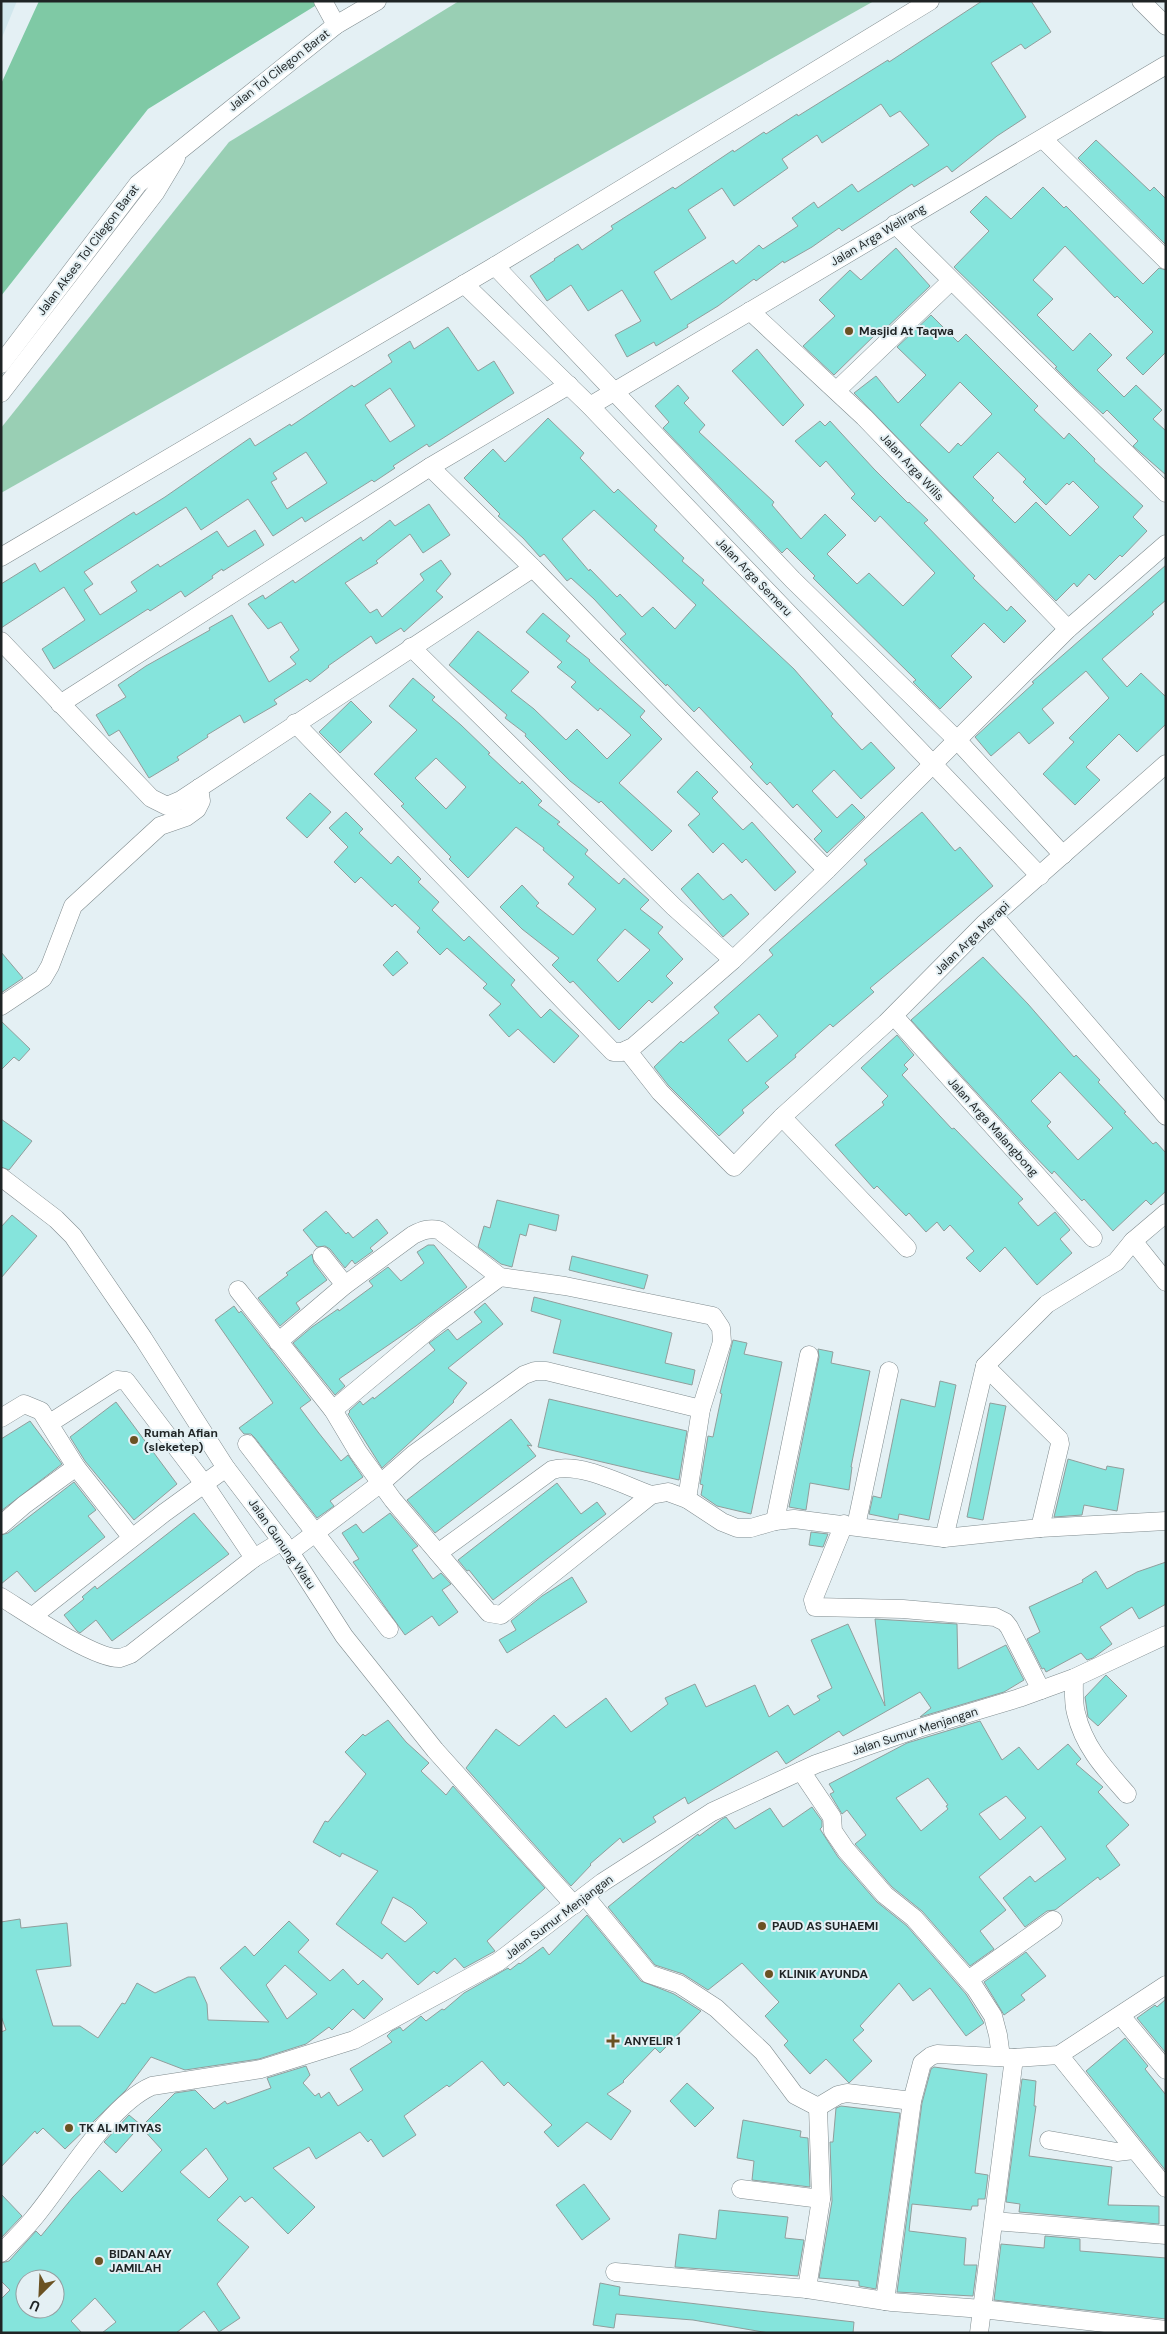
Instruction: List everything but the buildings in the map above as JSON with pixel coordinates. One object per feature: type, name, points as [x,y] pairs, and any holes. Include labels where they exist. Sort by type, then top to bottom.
[{"type":"street","points":[[323,1],[336,25]]},
{"type":"street","name":"Jalan Tol Cilegon Barat","points":[[184,145],[336,25],[377,1]]},
{"type":"street","points":[[1,558],[495,266],[930,1]]},
{"type":"street","points":[[1141,1],[1166,26]]},
{"type":"street","name":"Jalan Arga Welirang","points":[[590,406],[1166,65]]},
{"type":"street","points":[[1042,139],[1166,260]]},
{"type":"street","points":[[1,394],[155,193],[184,145]]},
{"type":"street","name":"Jalan Akses Tol Cilegon Barat","points":[[1,364],[138,184],[184,145]]},
{"type":"street","points":[[895,224],[1166,493]]},
{"type":"street","points":[[495,266],[793,580],[958,741],[1064,855]]},
{"type":"street","points":[[837,390],[951,281]]},
{"type":"street","name":"Jalan Arga Semeru","points":[[464,284],[590,406],[1040,876]]},
{"type":"street","name":"Jalan Arga Wilis","points":[[750,311],[837,390],[1068,629]]},
{"type":"street","points":[[60,704],[430,467],[569,385]]},
{"type":"street","points":[[430,467],[533,568],[827,870]]},
{"type":"street","points":[[294,723],[613,1052],[627,1050],[733,960],[958,741],[1068,629],[1166,544]]},
{"type":"street","points":[[1,641],[158,804],[167,806],[198,788],[294,723],[533,568]]},
{"type":"street","points":[[411,647],[674,907],[733,960]]},
{"type":"street","name":"Jalan Arga Merapi","points":[[627,1050],[660,1092],[734,1167],[782,1117],[894,1016],[994,916],[1166,764]]},
{"type":"street","points":[[1,1006],[43,978],[50,966],[73,906],[160,826],[186,817],[197,809],[201,801],[198,788]]},
{"type":"street","points":[[994,916],[1166,1116]]},
{"type":"street","name":"Jalan Arga Malangbong","points":[[894,1016],[1093,1238]]},
{"type":"street","points":[[782,1117],[907,1248]]},
{"type":"street","name":"Jalan Gunung Watu","points":[[1,1177],[56,1218],[88,1256],[226,1468],[286,1546],[344,1636],[435,1750],[649,1974],[679,1984],[716,2008],[763,2052],[795,2095],[818,2107]]},
{"type":"street","points":[[944,1538],[985,1366],[1047,1304],[1116,1262],[1133,1241],[1166,1213]]},
{"type":"street","points":[[278,1342],[345,1285],[414,1235],[423,1230],[432,1229],[440,1230],[500,1277],[564,1286],[713,1316],[718,1322],[723,1335],[701,1408],[687,1498]]},
{"type":"street","points":[[1133,1241],[1166,1282]]},
{"type":"street","points":[[322,1256],[345,1285]]},
{"type":"street","points":[[333,1410],[436,1324],[500,1277]]},
{"type":"street","points":[[238,1290],[333,1410],[358,1452],[380,1483],[489,1613],[501,1615],[651,1495],[668,1492],[687,1498],[722,1522],[737,1528],[752,1528],[775,1521],[794,1519],[944,1538],[1040,1528],[1166,1521]]},
{"type":"street","points":[[775,1521],[809,1355]]},
{"type":"street","points":[[985,1366],[1059,1439],[1060,1444],[1040,1528]]},
{"type":"street","points":[[1,1597],[74,1641],[106,1655],[120,1658],[131,1654],[254,1558],[286,1546],[315,1532],[422,1449],[524,1375],[535,1370],[701,1408]]},
{"type":"street","points":[[889,1370],[850,1525],[813,1600],[815,1607],[903,1609],[995,1617],[1005,1622],[1009,1627],[1041,1690]]},
{"type":"street","points":[[50,1423],[117,1380],[123,1379],[205,1485],[254,1558]]},
{"type":"street","points":[[1,1418],[24,1404],[41,1411],[76,1467],[132,1538]]},
{"type":"street","points":[[247,1444],[389,1629]]},
{"type":"street","points":[[1,1525],[24,1505],[76,1467]]},
{"type":"street","points":[[33,1616],[132,1538],[226,1468]]},
{"type":"street","points":[[438,1553],[552,1470],[561,1468],[588,1471],[651,1495]]},
{"type":"street","name":"Jalan Sumur Menjangan","points":[[1,2253],[33,2219],[93,2141],[130,2099],[139,2092],[152,2086],[261,2069],[354,2040],[498,1962],[603,1882],[712,1812],[801,1771],[919,1728],[1074,1678],[1166,1635]]},
{"type":"street","points":[[1074,1678],[1075,1712],[1083,1735],[1094,1758],[1127,1794]]},
{"type":"street","points":[[801,1771],[832,1816],[833,1831],[846,1850],[880,1890],[914,1918],[968,1980],[993,2016],[1007,2057],[994,2221],[979,2333]]},
{"type":"street","points":[[968,1980],[1053,1920]]},
{"type":"street","points":[[885,2301],[912,2101],[922,2063],[931,2056],[1007,2057],[1059,2055],[1166,1985]]},
{"type":"street","points":[[1121,2016],[1166,2070]]},
{"type":"street","points":[[1059,2055],[1166,2188]]},
{"type":"street","points":[[807,2289],[821,2199],[818,2107],[838,2095],[847,2093],[912,2101]]},
{"type":"street","points":[[1049,2140],[1117,2152],[1134,2150]]},
{"type":"street","points":[[741,2189],[821,2199]]},
{"type":"street","points":[[994,2221],[1166,2235]]},
{"type":"street","points":[[615,2272],[807,2289],[885,2301],[982,2309],[1166,2330]]},
{"type":"shaded area","points":[[1,1],[17,1],[1,40]]},
{"type":"green space","points":[[39,1],[323,1],[148,109],[1,296],[1,84]]},
{"type":"green space","points":[[459,1],[874,1],[1,493],[1,428],[229,142]]},
{"type":"place","name":"Masjid At Taqwa","points":[[849,331]]},
{"type":"place","name":"Rumah Afian (sleketep)","points":[[134,1440]]},
{"type":"place","name":"PAUD AS SUHAEMI","points":[[762,1926]]},
{"type":"place","name":"KLINIK AYUNDA","points":[[769,1974]]},
{"type":"place","name":"ANYELIR 1","points":[[613,2041]]},
{"type":"place","name":"TK AL IMTIYAS","points":[[69,2128]]},
{"type":"place","name":"BIDAN AAY JAMILAH","points":[[99,2261]]}]
